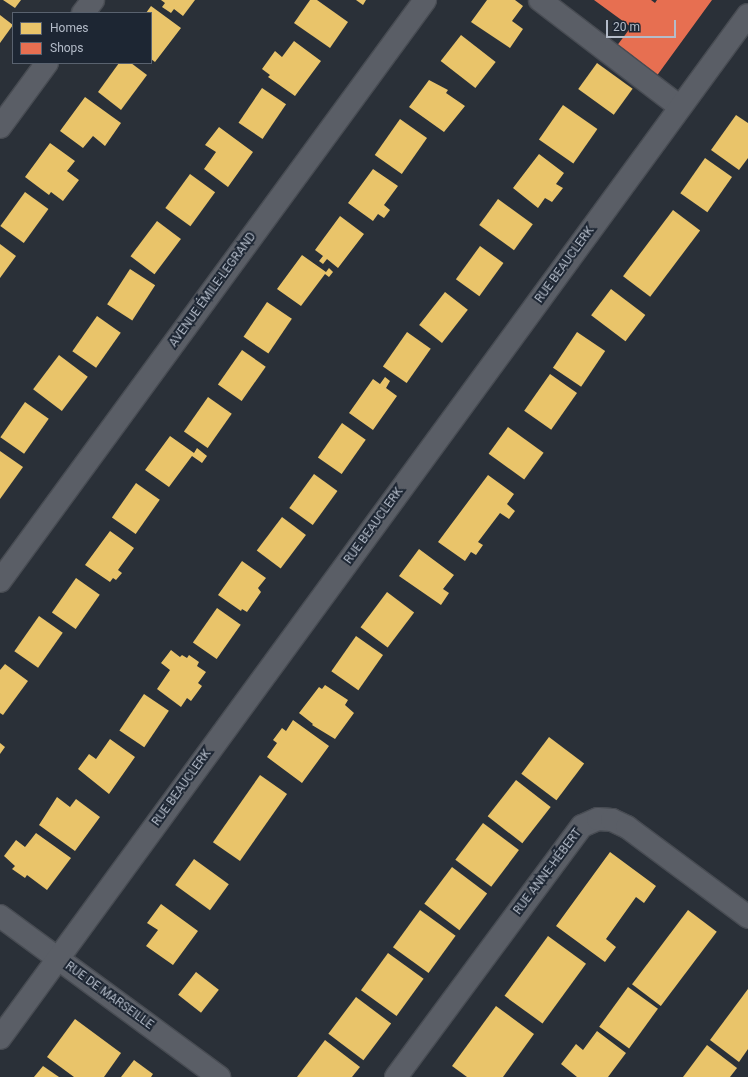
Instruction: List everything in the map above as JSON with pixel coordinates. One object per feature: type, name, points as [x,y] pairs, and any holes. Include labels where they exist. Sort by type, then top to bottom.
[{"type":"street","points":[[84,12],[93,0]]},
{"type":"street","name":"AVENUE ÉMILE-LEGRAND","points":[[0,581],[426,0]]},
{"type":"street","points":[[540,0],[680,107]]},
{"type":"street","name":"RUE BEAUCLERK","points":[[0,1038],[680,107],[745,24]]},
{"type":"street","points":[[0,127],[46,64]]},
{"type":"street","name":"RUE ANNE-HÉBERT","points":[[396,1077],[582,826],[598,819],[612,820],[627,827],[748,917]]},
{"type":"street","name":"RUE DE MARSEILLE","points":[[0,916],[219,1077]]},
{"type":"building: Homes","points":[[3,0],[21,0],[15,8]]},
{"type":"building: Homes","points":[[161,0],[195,0],[183,16],[174,9],[171,13],[162,7],[165,3]]},
{"type":"building: Homes","points":[[310,0],[317,0],[348,22],[330,48],[294,23]]},
{"type":"building: Homes","points":[[356,0],[366,0],[363,5]]},
{"type":"building: Homes","points":[[487,0],[515,0],[523,6],[512,21],[523,29],[510,48],[471,22]]},
{"type":"building: Homes","points":[[151,6],[181,28],[155,62],[152,60],[152,12],[147,12]]},
{"type":"building: Homes","points":[[0,15],[12,24],[12,26],[0,43]]},
{"type":"building: Homes","points":[[461,35],[496,62],[475,88],[441,61]]},
{"type":"building: Homes","points":[[294,41],[321,61],[295,96],[268,77],[270,75],[262,69],[275,51],[282,57]]},
{"type":"building: Homes","points":[[597,63],[633,89],[614,115],[578,89]]},
{"type":"building: Homes","points":[[118,64],[132,64],[147,75],[121,110],[98,92]]},
{"type":"building: Homes","points":[[429,80],[448,90],[446,93],[465,106],[444,132],[409,107]]},
{"type":"building: Homes","points":[[262,88],[286,104],[263,139],[239,123]]},
{"type":"building: Homes","points":[[85,97],[121,123],[105,146],[93,136],[83,148],[60,131]]},
{"type":"building: Homes","points":[[563,105],[597,129],[573,163],[539,139]]},
{"type":"building: Homes","points":[[736,115],[748,123],[748,158],[739,170],[711,150]]},
{"type":"building: Homes","points":[[400,119],[427,138],[402,174],[375,155]]},
{"type":"building: Homes","points":[[219,127],[253,152],[228,187],[204,169],[216,152],[205,145]]},
{"type":"building: Homes","points":[[50,143],[75,161],[67,171],[79,180],[63,201],[51,192],[49,195],[25,177]]},
{"type":"building: Homes","points":[[539,154],[564,173],[556,184],[563,188],[552,202],[545,198],[538,208],[513,188]]},
{"type":"building: Homes","points":[[705,158],[732,177],[707,212],[680,193]]},
{"type":"building: Homes","points":[[373,169],[398,186],[384,205],[390,210],[384,218],[378,214],[373,221],[348,203]]},
{"type":"building: Homes","points":[[190,174],[215,192],[190,226],[165,208]]},
{"type":"building: Homes","points":[[25,192],[48,209],[24,243],[0,226]]},
{"type":"building: Homes","points":[[498,199],[533,224],[514,250],[479,225]]},
{"type":"building: Homes","points":[[673,210],[700,230],[650,297],[623,276]]},
{"type":"building: Homes","points":[[340,216],[364,234],[338,268],[327,259],[323,264],[319,261],[323,256],[315,250]]},
{"type":"building: Homes","points":[[157,221],[181,239],[154,274],[131,256]]},
{"type":"building: Homes","points":[[0,244],[16,256],[0,278]]},
{"type":"building: Homes","points":[[480,246],[503,263],[479,296],[456,279]]},
{"type":"building: Homes","points":[[302,255],[326,272],[329,268],[333,272],[329,277],[325,274],[301,306],[277,289]]},
{"type":"building: Homes","points":[[130,269],[155,285],[132,321],[107,304]]},
{"type":"building: Homes","points":[[611,289],[645,315],[625,341],[591,315]]},
{"type":"building: Homes","points":[[445,292],[468,310],[442,343],[419,325]]},
{"type":"building: Homes","points":[[267,302],[292,319],[268,354],[244,337]]},
{"type":"building: Homes","points":[[97,316],[121,333],[96,368],[72,351]]},
{"type":"building: Homes","points":[[407,332],[431,349],[407,383],[383,366]]},
{"type":"building: Homes","points":[[577,332],[605,351],[581,387],[553,368]]},
{"type":"building: Homes","points":[[242,350],[266,367],[242,401],[218,384]]},
{"type":"building: Homes","points":[[59,355],[88,377],[62,411],[33,389]]},
{"type":"building: Homes","points":[[550,374],[577,393],[551,430],[524,411]]},
{"type":"building: Homes","points":[[385,377],[390,381],[386,388],[397,396],[373,430],[349,413],[373,379],[380,384]]},
{"type":"building: Homes","points":[[208,397],[232,414],[208,448],[184,431]]},
{"type":"building: Homes","points":[[25,402],[49,419],[24,454],[0,437]]},
{"type":"building: Homes","points":[[342,423],[366,440],[342,474],[318,457]]},
{"type":"building: Homes","points":[[508,427],[544,453],[524,480],[489,454]]},
{"type":"building: Homes","points":[[170,436],[194,453],[197,448],[207,456],[202,463],[192,456],[169,487],[145,470]]},
{"type":"building: Homes","points":[[0,451],[23,467],[0,499]]},
{"type":"building: Homes","points":[[314,474],[337,491],[313,525],[289,508]]},
{"type":"building: Homes","points":[[488,475],[514,494],[507,504],[515,511],[509,519],[500,513],[478,542],[483,545],[476,555],[471,552],[465,561],[438,542]]},
{"type":"building: Homes","points":[[136,483],[160,500],[136,534],[112,517]]},
{"type":"building: Homes","points":[[282,517],[306,535],[281,569],[257,551]]},
{"type":"building: Homes","points":[[110,531],[134,548],[118,570],[122,573],[116,580],[113,578],[110,582],[85,565]]},
{"type":"building: Homes","points":[[419,549],[454,575],[443,589],[449,593],[441,605],[399,576]]},
{"type":"building: Homes","points":[[242,561],[266,578],[258,588],[261,592],[247,612],[242,609],[241,611],[218,595]]},
{"type":"building: Homes","points":[[76,578],[100,595],[76,629],[52,612]]},
{"type":"building: Homes","points":[[387,592],[414,612],[388,648],[361,627]]},
{"type":"building: Homes","points":[[217,608],[241,625],[217,659],[193,642]]},
{"type":"building: Homes","points":[[39,616],[63,633],[38,668],[14,651]]},
{"type":"building: Homes","points":[[356,636],[383,655],[358,690],[331,671]]},
{"type":"building: Homes","points":[[171,650],[180,657],[182,655],[187,658],[189,655],[199,662],[197,666],[206,672],[198,683],[202,686],[191,701],[187,698],[181,707],[157,689],[170,670],[161,663]]},
{"type":"building: Homes","points":[[5,664],[28,681],[3,715],[0,713],[0,670]]},
{"type":"building: Homes","points":[[325,685],[348,700],[345,705],[354,713],[335,739],[312,725],[313,724],[299,713],[319,687],[322,689]]},
{"type":"building: Homes","points":[[144,694],[169,711],[144,747],[119,730]]},
{"type":"building: Homes","points":[[293,720],[329,746],[302,783],[267,757],[277,743],[273,740],[282,728],[286,731]]},
{"type":"building: Homes","points":[[549,737],[584,763],[556,800],[521,774]]},
{"type":"building: Homes","points":[[110,739],[135,757],[109,794],[78,769],[89,754],[96,759]]},
{"type":"building: Homes","points":[[0,743],[5,747],[0,754]]},
{"type":"building: Homes","points":[[260,775],[287,794],[240,861],[213,842]]},
{"type":"building: Homes","points":[[516,780],[551,807],[522,843],[488,816]]},
{"type":"building: Homes","points":[[57,797],[70,807],[76,799],[100,817],[75,851],[39,825]]},
{"type":"building: Homes","points":[[483,823],[519,850],[491,887],[455,860]]},
{"type":"building: Homes","points":[[36,833],[71,858],[47,890],[27,875],[25,878],[12,869],[15,866],[4,856],[16,840],[25,847]]},
{"type":"building: Homes","points":[[610,852],[656,886],[644,903],[636,897],[606,939],[616,947],[605,962],[556,926]]},
{"type":"building: Homes","points":[[194,859],[229,884],[210,910],[175,885]]},
{"type":"building: Homes","points":[[452,867],[487,893],[459,930],[424,904]]},
{"type":"building: Homes","points":[[161,904],[198,931],[173,965],[146,946],[158,930],[147,923]]},
{"type":"building: Homes","points":[[420,910],[456,936],[429,973],[393,947]]},
{"type":"building: Homes","points":[[688,910],[717,932],[661,1006],[632,984]]},
{"type":"building: Homes","points":[[548,936],[586,964],[543,1023],[505,996]]},
{"type":"building: Homes","points":[[388,953],[424,979],[397,1016],[361,990]]},
{"type":"building: Homes","points":[[196,972],[219,990],[201,1013],[178,995]]},
{"type":"building: Homes","points":[[628,987],[658,1009],[629,1048],[599,1027]]},
{"type":"building: Homes","points":[[748,989],[748,1049],[739,1062],[710,1040]]},
{"type":"building: Homes","points":[[356,997],[391,1023],[363,1060],[328,1034]]},
{"type":"building: Homes","points":[[496,1006],[534,1034],[503,1077],[467,1077],[452,1066]]},
{"type":"building: Homes","points":[[75,1019],[121,1053],[104,1077],[74,1077],[47,1057]]},
{"type":"building: Homes","points":[[597,1031],[626,1053],[608,1077],[577,1077],[561,1064],[576,1044],[583,1050]]},
{"type":"building: Homes","points":[[325,1040],[360,1067],[352,1077],[297,1077]]},
{"type":"building: Homes","points":[[707,1045],[737,1068],[730,1077],[683,1077]]},
{"type":"building: Homes","points":[[134,1060],[153,1074],[151,1077],[121,1077]]},
{"type":"building: Homes","points":[[43,1066],[59,1077],[34,1077]]},
{"type":"building: Shops","points":[[594,0],[651,0],[655,3],[657,0],[712,0],[653,81],[613,51],[631,27]]}]
